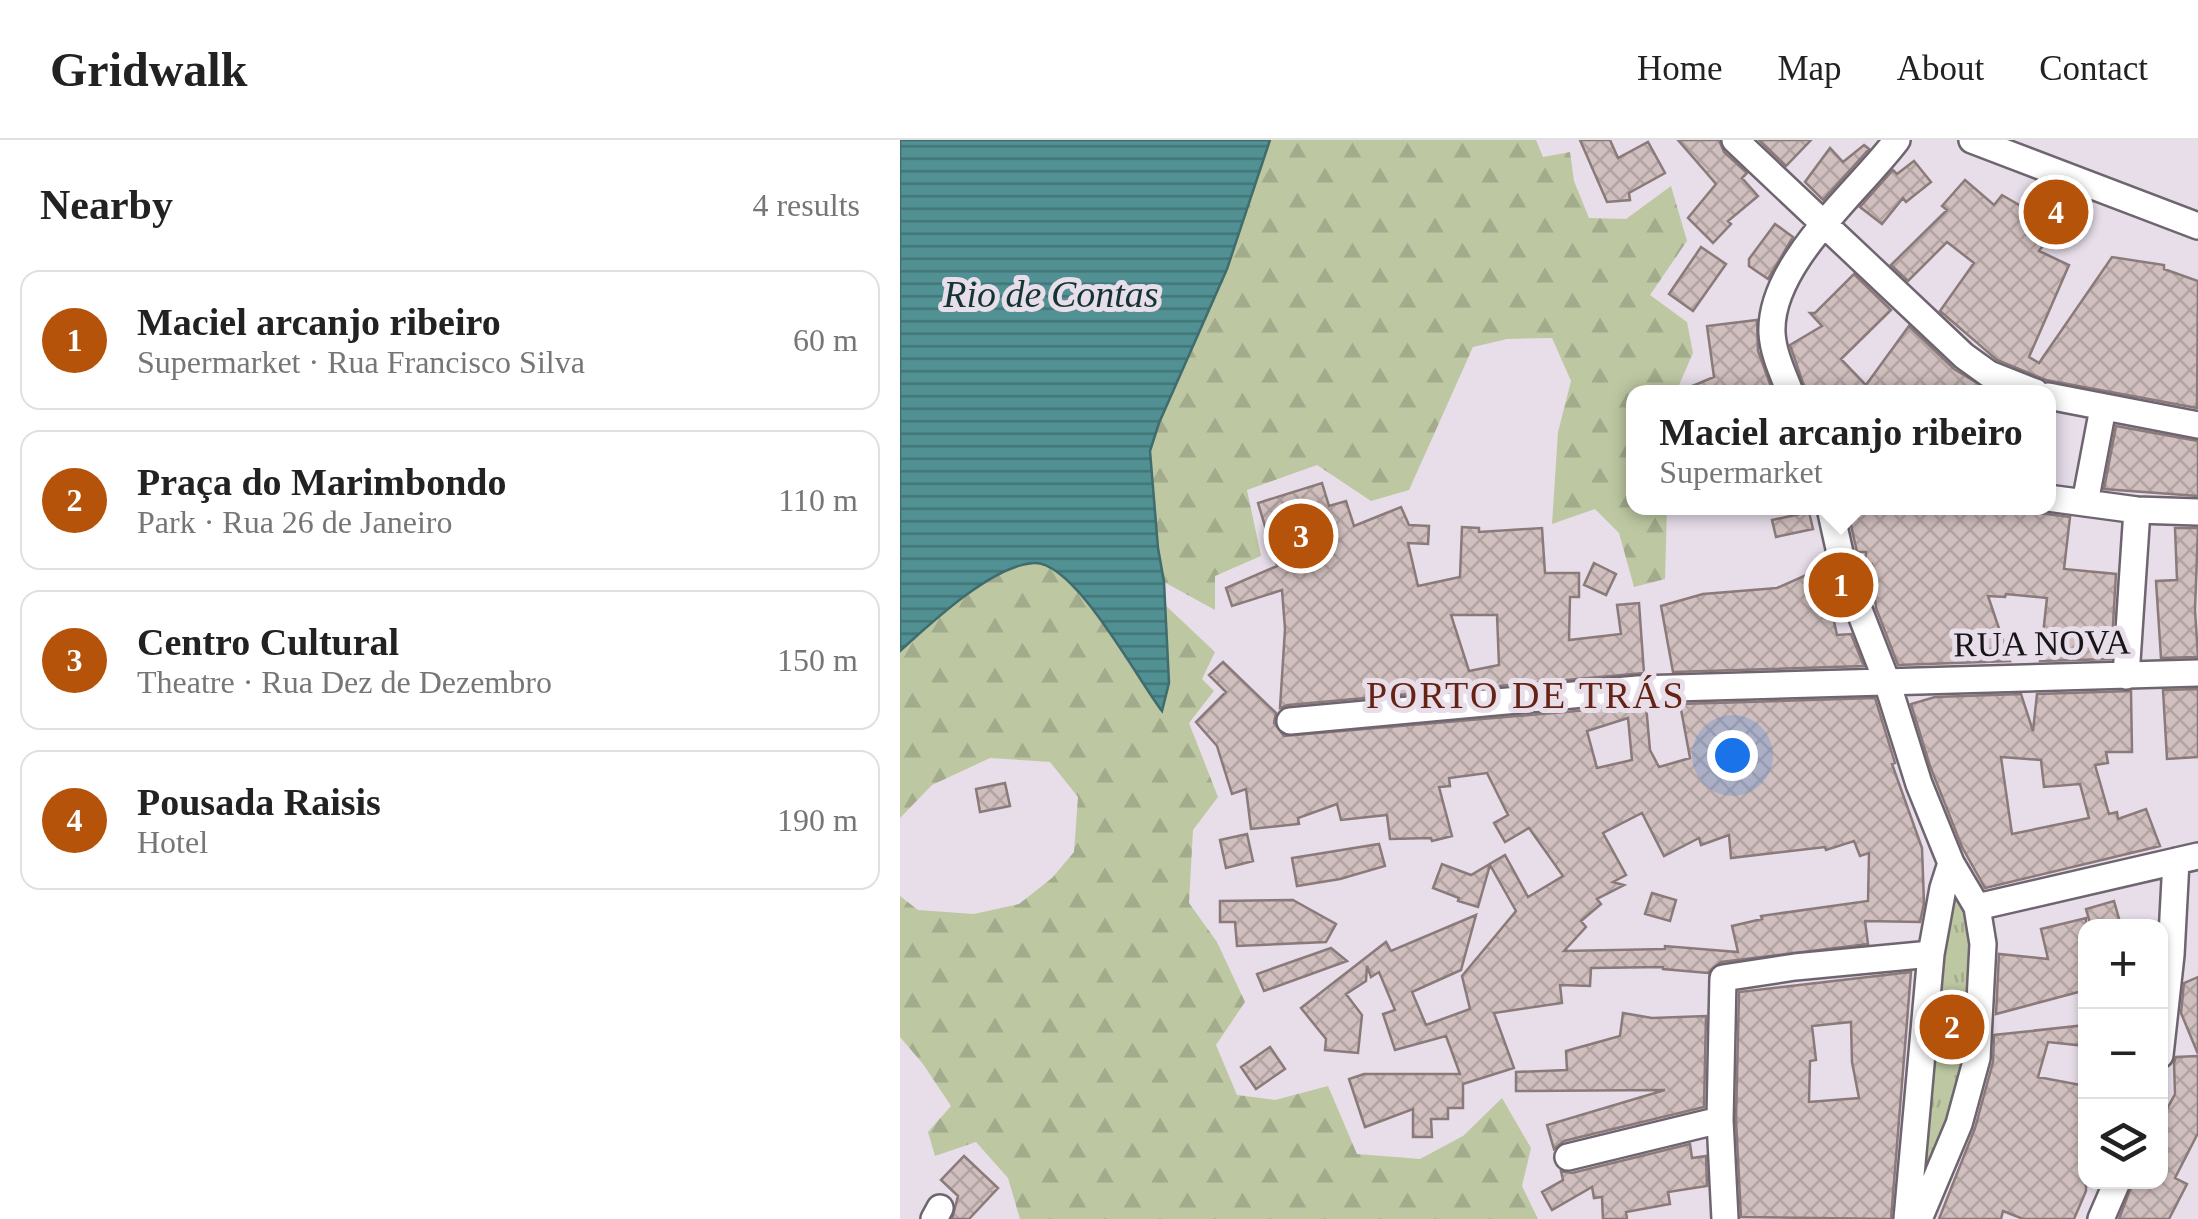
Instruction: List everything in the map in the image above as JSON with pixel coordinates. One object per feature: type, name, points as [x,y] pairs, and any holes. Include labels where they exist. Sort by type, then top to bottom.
[{"type":"street","points":[[1735,140],[1964,356],[1990,374],[2018,385]]},
{"type":"street","points":[[1787,385],[1772,332],[1779,291],[1803,252],[1897,140]]},
{"type":"street","points":[[1972,140],[2198,226]]},
{"type":"street","points":[[2056,398],[2198,424]]},
{"type":"street","points":[[2085,503],[2103,408]]},
{"type":"street","points":[[2056,499],[2136,510],[2198,512]]},
{"type":"street","points":[[2126,676],[2136,510]]},
{"type":"street","points":[[1832,515],[1844,571],[1887,682],[1919,784],[1951,863],[1976,907],[1983,944],[1978,1058],[1958,1124],[1920,1219]]},
{"type":"street","name":"RUA NOVA","points":[[1290,721],[1638,690],[2198,673]]},
{"type":"street","points":[[1976,907],[2187,858],[2166,1009]]},
{"type":"street","points":[[1908,1219],[1931,954],[1951,863]]},
{"type":"street","points":[[1724,1219],[1720,1120],[1723,978],[1931,954]]},
{"type":"street","points":[[1568,1157],[1720,1120]]},
{"type":"street","points":[[2101,1219],[2114,1189]]},
{"type":"green space","points":[[1270,140],[1536,140],[1543,157],[1570,152],[1574,181],[1589,218],[1626,219],[1671,186],[1687,241],[1650,295],[1687,322],[1693,353],[1679,385],[1626,385],[1626,515],[1667,515],[1665,579],[1634,587],[1619,533],[1595,509],[1552,524],[1558,432],[1571,381],[1552,338],[1507,339],[1473,347],[1409,490],[1371,501],[1317,465],[1247,490],[1261,556],[1215,576],[1215,610],[1164,582],[1150,451],[1227,269]]},
{"type":"green space","points":[[1035,562],[1073,584],[1090,603],[1162,710],[1169,683],[1163,603],[1215,652],[1202,679],[1214,691],[1189,723],[1218,797],[1193,830],[1189,903],[1217,942],[1245,1002],[1216,1045],[1237,1095],[1275,1100],[1328,1086],[1357,1154],[1420,1159],[1463,1136],[1502,1098],[1531,1148],[1522,1186],[1538,1219],[1020,1219],[1008,1178],[976,1142],[935,1156],[928,1132],[951,1106],[900,1037],[900,896],[918,910],[974,914],[1019,904],[1052,878],[1074,852],[1078,797],[1050,762],[990,758],[932,785],[900,818],[900,651],[980,586]]},
{"type":"green space","points":[[1953,881],[1967,913],[1975,971],[1972,1011],[1959,1095],[1922,1190],[1947,918]]},
{"type":"water","name":"Rio de Contas","points":[[900,140],[1270,140],[1227,269],[1150,451],[1164,582],[1169,683],[1162,711],[1086,601],[1050,567],[1034,563],[1017,566],[981,585],[900,651]]},
{"type":"building","points":[[1580,140],[1610,140],[1618,158],[1648,142],[1665,173],[1629,193],[1630,200],[1607,202]]},
{"type":"building","points":[[1678,140],[1719,140],[1724,152],[1747,173],[1742,178],[1758,196],[1728,221],[1731,224],[1713,243],[1688,218],[1716,184]]},
{"type":"building","points":[[1759,140],[1811,140],[1786,166]]},
{"type":"building","points":[[1864,145],[1869,149],[1823,200],[1805,182],[1830,148],[1843,162]]},
{"type":"building","points":[[1914,161],[1931,182],[1906,202],[1903,198],[1882,224],[1860,207],[1893,170],[1897,174]]},
{"type":"building","points":[[1965,180],[1994,205],[2002,195],[2057,227],[2039,251],[2069,265],[2029,357],[2039,363],[2112,257],[2164,265],[2164,269],[2198,281],[2197,408],[2046,380],[1997,360],[1940,311],[1974,263],[1947,242],[1908,281],[1891,265],[1947,210],[1942,206]]},
{"type":"building","points":[[1775,224],[1793,237],[1768,279],[1749,266],[1749,259]]},
{"type":"building","points":[[1701,247],[1726,264],[1693,311],[1669,294]]},
{"type":"building","points":[[1854,274],[1891,310],[1841,359],[1866,385],[1804,385],[1790,345],[1822,326],[1810,313],[1815,313]]},
{"type":"building","points":[[1757,320],[1758,351],[1770,385],[1695,385],[1714,377],[1707,326]]},
{"type":"building","points":[[1909,326],[1954,369],[1980,385],[1866,385]]},
{"type":"building","points":[[2116,426],[2198,441],[2198,496],[2104,489]]},
{"type":"building","points":[[1322,483],[1329,506],[1346,501],[1354,526],[1401,507],[1409,525],[1429,526],[1428,544],[1408,543],[1418,586],[1460,577],[1462,527],[1479,528],[1479,532],[1542,528],[1545,573],[1579,573],[1579,597],[1570,597],[1569,640],[1621,634],[1617,605],[1639,603],[1644,673],[1280,708],[1285,629],[1282,590],[1232,606],[1226,588],[1277,566],[1258,503]],"holes":[[[1451,615],[1497,615],[1499,665],[1469,671]]]},
{"type":"building","points":[[1810,515],[1813,529],[1776,537],[1772,520]]},
{"type":"building","points":[[1849,515],[2070,517],[2064,569],[2116,574],[2111,659],[2040,661],[2047,598],[2006,594],[1988,596],[2010,661],[1898,665],[1876,608],[1872,564],[1865,564],[1866,552],[1857,552]]},
{"type":"building","points":[[2175,528],[2198,528],[2198,657],[2161,658],[2156,581],[2177,580]]},
{"type":"building","points":[[1594,563],[1616,574],[1606,595],[1584,585]]},
{"type":"building","points":[[1822,568],[1837,635],[1851,634],[1864,666],[1673,672],[1661,606],[1703,594],[1777,588]]},
{"type":"building","points":[[1223,662],[1276,713],[1274,723],[1284,736],[1646,705],[1650,750],[1659,767],[1690,758],[1680,704],[1875,698],[1895,763],[1892,764],[1922,848],[1924,903],[1920,922],[1865,921],[1868,944],[1721,962],[1708,973],[1663,967],[1591,968],[1590,986],[1560,985],[1562,1003],[1494,1013],[1514,1068],[1463,1084],[1463,1108],[1448,1108],[1448,1119],[1431,1119],[1432,1137],[1413,1137],[1413,1109],[1365,1127],[1349,1079],[1364,1074],[1460,1074],[1446,1036],[1395,1050],[1383,1014],[1395,1010],[1379,972],[1371,977],[1367,966],[1366,981],[1346,994],[1362,1015],[1358,1053],[1325,1050],[1326,1039],[1301,1008],[1386,942],[1391,951],[1476,915],[1461,970],[1412,992],[1426,1025],[1470,1009],[1462,976],[1516,911],[1490,865],[1478,907],[1433,888],[1442,864],[1471,875],[1505,855],[1528,897],[1563,876],[1529,828],[1505,842],[1494,823],[1508,815],[1487,773],[1449,778],[1450,786],[1439,787],[1452,836],[1432,841],[1390,839],[1387,815],[1341,820],[1337,804],[1298,818],[1299,824],[1251,829],[1246,789],[1232,794],[1217,746],[1196,722],[1226,692],[1209,675]],"holes":[[[1628,718],[1632,760],[1597,768],[1587,731]],[[1642,813],[1664,856],[1699,838],[1701,845],[1729,835],[1731,858],[1825,847],[1826,850],[1854,841],[1860,856],[1869,853],[1868,901],[1761,916],[1762,919],[1732,926],[1738,952],[1665,946],[1564,951],[1586,927],[1581,921],[1601,904],[1597,899],[1624,885],[1613,882],[1626,875],[1603,833]]]},
{"type":"building","points":[[2198,689],[2198,757],[2167,759],[2163,690]]},
{"type":"building","points":[[2131,691],[2132,752],[2106,752],[2108,763],[2095,765],[2109,814],[2117,812],[2118,819],[2146,809],[2160,846],[1985,888],[1962,847],[1911,704],[1935,697],[2021,694],[2033,731],[2037,694]],"holes":[[[2001,757],[2041,760],[2044,787],[2080,784],[2089,818],[2012,834]]]},
{"type":"building","points":[[1005,783],[1010,806],[980,812],[976,789]]},
{"type":"building","points":[[1247,834],[1253,861],[1226,868],[1220,840]]},
{"type":"building","points":[[1379,844],[1385,866],[1297,886],[1292,858]]},
{"type":"building","points":[[1652,893],[1676,900],[1670,921],[1645,914]]},
{"type":"building","points":[[1293,900],[1336,924],[1326,942],[1237,946],[1235,922],[1220,922],[1220,901]]},
{"type":"building","points":[[2114,901],[2119,919],[2089,919],[2086,909]]},
{"type":"building","points":[[2078,920],[2078,992],[1996,1014],[1999,954],[2048,959],[2041,929]]},
{"type":"building","points":[[1331,948],[1347,961],[1264,991],[1257,974]]},
{"type":"building","points":[[1911,972],[1891,1219],[1741,1217],[1736,1120],[1739,992]],"holes":[[[1851,1022],[1852,1062],[1859,1098],[1809,1102],[1810,1061],[1816,1060],[1812,1026]]]},
{"type":"building","points":[[2198,977],[2198,1054],[2181,1013],[2184,983]]},
{"type":"building","points":[[1623,1013],[1652,1018],[1706,1016],[1704,1107],[1564,1141],[1554,1149],[1547,1125],[1665,1090],[1516,1091],[1516,1072],[1567,1070],[1566,1051],[1620,1036]]},
{"type":"building","points":[[2078,1026],[2078,1045],[2048,1042],[2038,1077],[2078,1084],[2078,1189],[2086,1191],[2074,1219],[2023,1219],[2003,1211],[2001,1219],[1939,1219],[1975,1128],[1993,1062],[1994,1035]]},
{"type":"building","points":[[1270,1047],[1285,1069],[1256,1089],[1241,1067]]},
{"type":"building","points":[[2198,1056],[2198,1133],[2175,1178],[2187,1184],[2169,1219],[2119,1219],[2130,1189],[2168,1189],[2168,1107],[2175,1094],[2176,1057]]},
{"type":"building","points":[[1690,1144],[1692,1158],[1706,1156],[1707,1186],[1668,1192],[1670,1204],[1626,1212],[1627,1219],[1603,1219],[1602,1197],[1594,1198],[1592,1187],[1552,1210],[1542,1192],[1563,1180],[1561,1171],[1572,1173]]},
{"type":"building","points":[[964,1156],[998,1188],[969,1219],[952,1219],[958,1196],[941,1180]]},
{"type":"place","name":"Pousada Raisis","points":[[2056,212]]},
{"type":"place","name":"Centro Cultural","points":[[1301,536]]},
{"type":"place","name":"Maciel arcanjo ribeiro","points":[[1841,585]]},
{"type":"place","name":"Praça do Marimbondo","points":[[1952,1027]]},
{"type":"district","name":"PORTO DE TRÁS","points":[[1526,695]]}]
